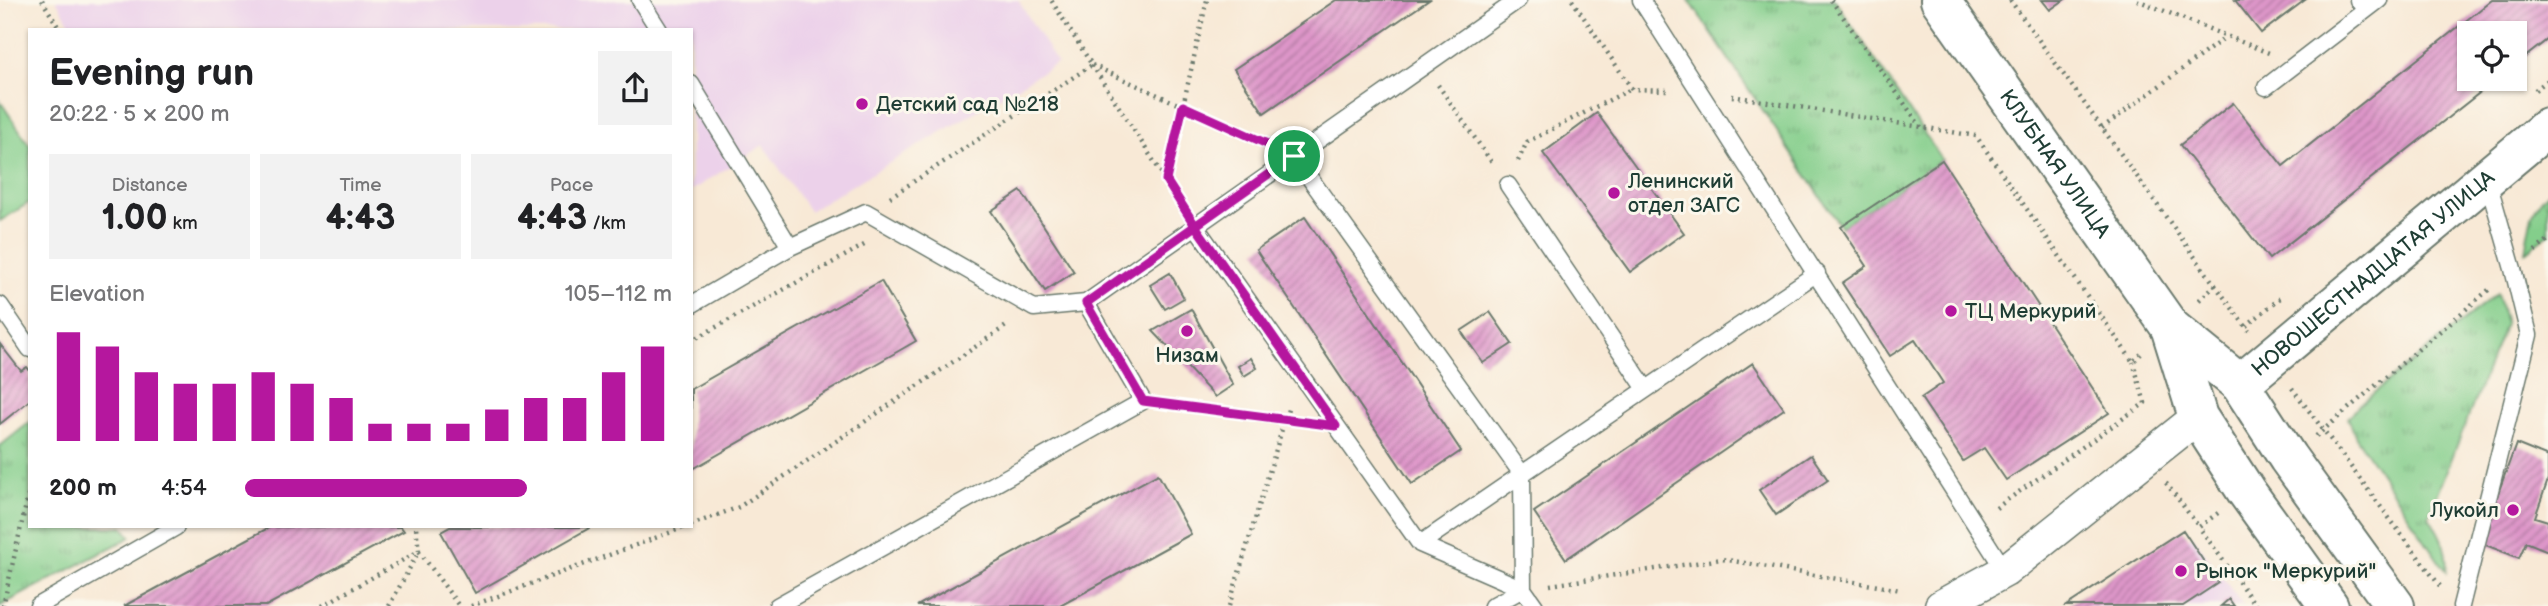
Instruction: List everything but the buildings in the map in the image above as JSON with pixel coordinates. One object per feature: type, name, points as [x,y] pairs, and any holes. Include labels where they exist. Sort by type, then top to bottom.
[{"type":"main road","name":"КЛУБНАЯ УЛИЦА","points":[[1940,0],[2170,327],[2240,384],[2288,458],[2395,606]]},
{"type":"main road","name":"НОВОШЕСТНАДЦАТАЯ УЛИЦА","points":[[2197,417],[2548,127]]},
{"type":"main road","name":"КЛУБНАЯ УЛИЦА","points":[[2170,327],[2197,417],[2246,491],[2329,606]]},
{"type":"street","points":[[1941,606],[2005,571],[2197,417]]},
{"type":"lane","points":[[640,0],[658,28]]},
{"type":"lane","points":[[693,304],[790,247],[866,212],[1034,308],[1086,303],[1518,0]]},
{"type":"lane","points":[[1641,0],[2005,571]]},
{"type":"lane","points":[[2266,87],[2367,3]]},
{"type":"lane","points":[[693,87],[790,247]]},
{"type":"lane","points":[[1294,156],[1522,474],[1523,589]]},
{"type":"lane","points":[[2461,606],[2529,335],[2487,178]]},
{"type":"lane","points":[[1508,184],[1646,389]]},
{"type":"lane","points":[[1196,227],[1420,544],[1523,589],[1535,606]]},
{"type":"lane","points":[[1420,544],[1816,273]]},
{"type":"lane","points":[[777,606],[1143,401],[1086,303]]},
{"type":"lane","points":[[0,305],[28,346]]},
{"type":"lane","points":[[38,606],[152,532],[171,528]]},
{"type":"lane","points":[[1492,606],[1523,589]]},
{"type":"path","points":[[42,0],[59,28]]},
{"type":"path","points":[[1051,0],[1196,227]]},
{"type":"path","points":[[1166,180],[1207,0]]},
{"type":"path","points":[[1572,0],[1632,89]]},
{"type":"path","points":[[1831,0],[1921,127]]},
{"type":"path","points":[[2137,0],[2295,64]]},
{"type":"path","points":[[2102,128],[2227,36]]},
{"type":"path","points":[[1092,65],[1294,156]]},
{"type":"path","points":[[866,212],[1092,65]]},
{"type":"path","points":[[1424,66],[1508,184]]},
{"type":"path","points":[[1508,184],[1527,142],[1632,89],[1697,90]]},
{"type":"path","points":[[693,340],[879,237]]},
{"type":"path","points":[[2288,458],[2548,240]]},
{"type":"path","points":[[2215,285],[2447,595]]},
{"type":"path","points":[[693,523],[739,507],[1034,308]]},
{"type":"path","points":[[1979,531],[1987,514],[2145,403],[2133,362]]},
{"type":"path","points":[[1229,606],[1299,373]]},
{"type":"path","points":[[1143,401],[1336,426]]},
{"type":"path","points":[[2246,491],[2199,527],[2256,606]]},
{"type":"path","points":[[4,606],[28,497]]},
{"type":"path","points":[[416,528],[419,551],[459,606]]},
{"type":"path","points":[[471,606],[682,528]]},
{"type":"path","points":[[322,606],[419,551]]},
{"type":"path","points":[[389,606],[419,551]]},
{"type":"path","points":[[1523,589],[1722,559],[1901,590]]},
{"type":"shaded area","name":"Детский сад №218","points":[[56,0],[1018,0],[1057,63],[809,211],[763,145],[693,190],[693,28],[73,28]]},
{"type":"shaded area","name":"Рынок \"Меркурий\"","points":[[2192,535],[2243,606],[2097,606]]},
{"type":"green space","points":[[1689,0],[1835,0],[1942,160],[1841,227]]},
{"type":"green space","points":[[0,101],[28,143],[28,203],[0,221]]},
{"type":"green space","points":[[2548,192],[2548,234],[2525,252],[2534,212]]},
{"type":"green space","points":[[2497,293],[2505,324],[2429,516],[2445,549],[2446,572],[2356,437],[2348,418],[2358,406]]},
{"type":"green space","points":[[28,424],[28,528],[124,528],[131,537],[0,606],[0,446]]},
{"type":"place","name":"Детский сад №218","points":[[862,104]]},
{"type":"place","name":"Ленинский отдел ЗАГС","points":[[1614,193]]},
{"type":"place","name":"ТЦ Меркурий","points":[[1951,311]]},
{"type":"place","name":"Низам","points":[[1187,331]]},
{"type":"place","name":"Лукойл","points":[[2513,510]]},
{"type":"place","name":"Рынок \"Меркурий\"","points":[[2181,571]]},
{"type":"route","points":[[1294,156],[1183,106],[1166,180],[1196,227],[1336,426],[1143,401],[1086,303],[1196,227],[1294,156]]}]
